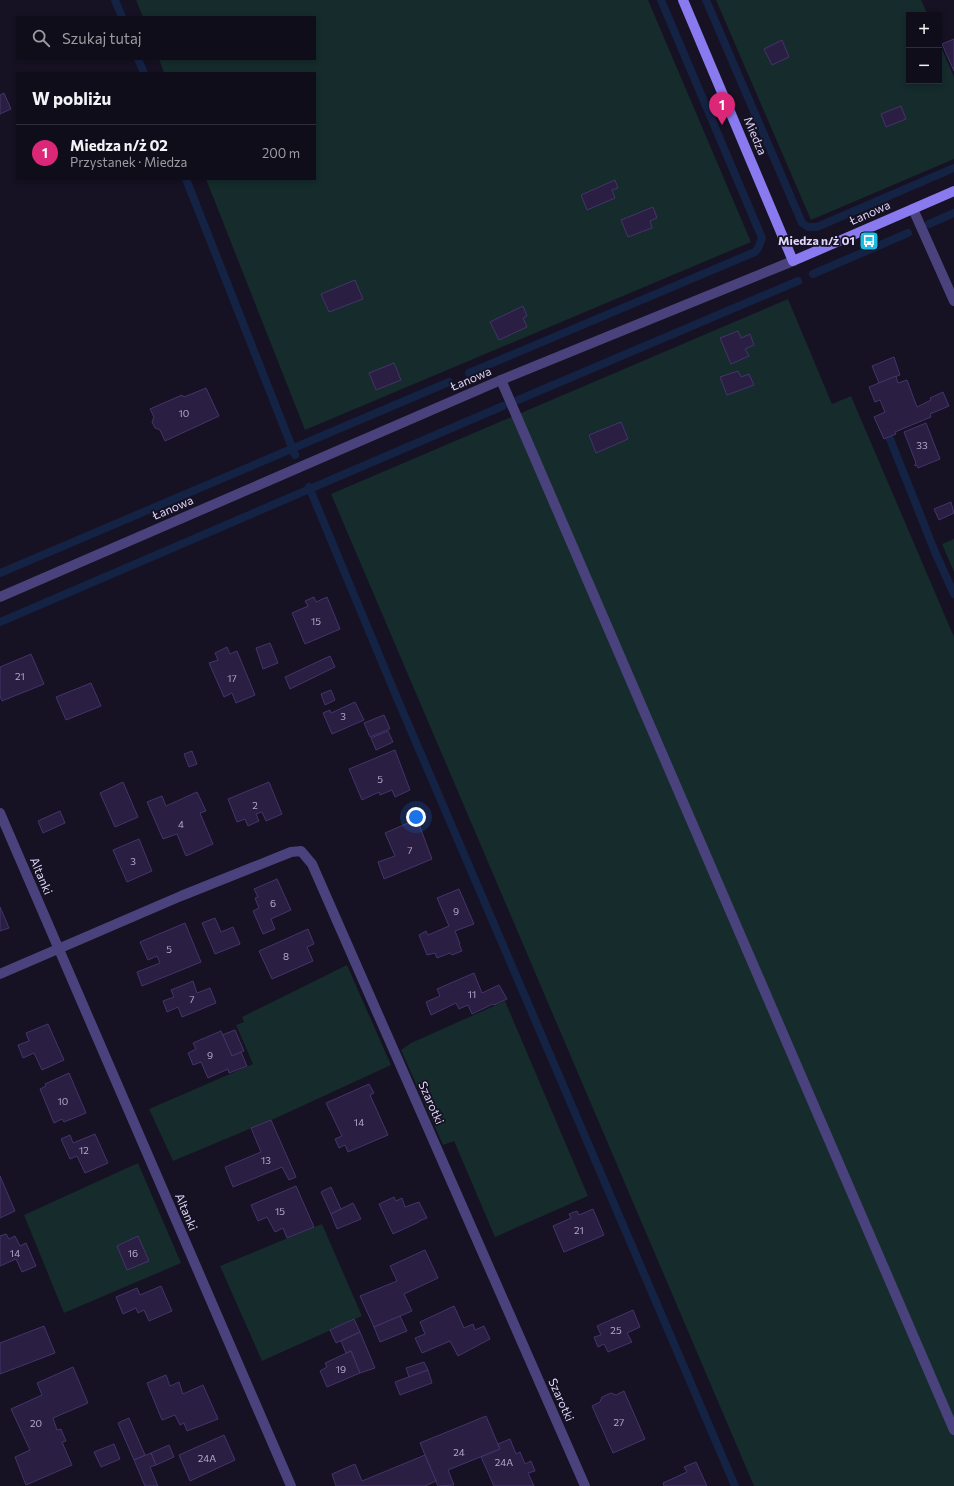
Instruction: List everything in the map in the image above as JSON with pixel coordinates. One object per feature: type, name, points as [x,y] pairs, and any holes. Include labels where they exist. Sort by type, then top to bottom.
[{"type":"street","name":"Miedza","points":[[683,0],[794,261]]},
{"type":"street","name":"Łanowa","points":[[0,597],[501,380],[794,261],[954,191]]},
{"type":"street","points":[[913,209],[954,301]]},
{"type":"street","points":[[501,380],[954,1430]]},
{"type":"street","name":"Altanki","points":[[0,813],[291,1486]]},
{"type":"street","name":"Szarotki","points":[[58,948],[181,896],[291,852],[301,851],[312,864],[585,1486]]},
{"type":"street","points":[[0,974],[58,948]]},
{"type":"green space","points":[[136,0],[648,0],[751,242],[305,430],[206,180],[316,180],[316,72],[164,72],[159,60],[316,60],[316,16],[143,16]]},
{"type":"green space","points":[[716,0],[921,0],[927,12],[906,12],[906,84],[942,84],[942,49],[954,77],[954,159],[811,220]]},
{"type":"green space","points":[[788,299],[832,404],[851,396],[954,637],[954,1486],[754,1486],[331,494]]},
{"type":"green space","points":[[954,539],[954,572],[942,544]]},
{"type":"green space","points":[[347,965],[391,1065],[276,1118],[173,1161],[149,1109],[253,1064],[236,1025],[244,1022],[242,1017]]},
{"type":"green space","points":[[505,1001],[588,1196],[495,1237],[454,1141],[443,1145],[401,1050],[411,1043]]},
{"type":"green space","points":[[138,1163],[181,1263],[64,1313],[24,1215]]},
{"type":"green space","points":[[322,1224],[362,1316],[262,1361],[220,1266]]},
{"type":"building","points":[[954,39],[954,71],[942,44]]},
{"type":"building","points":[[782,40],[789,57],[772,65],[764,49]]},
{"type":"building","points":[[4,93],[11,109],[0,114],[0,95]]},
{"type":"building","points":[[901,106],[906,119],[886,127],[881,114]]},
{"type":"building","points":[[615,180],[618,188],[612,190],[615,198],[587,210],[581,195]]},
{"type":"building","points":[[653,207],[657,218],[650,221],[652,228],[628,237],[621,220]]},
{"type":"building","points":[[355,280],[363,299],[329,312],[321,294]]},
{"type":"building","points":[[523,306],[527,316],[523,318],[527,327],[499,340],[490,322]]},
{"type":"building","points":[[738,331],[741,338],[750,334],[754,345],[745,349],[749,356],[731,364],[720,338]]},
{"type":"building","points":[[894,357],[900,375],[879,383],[872,366]]},
{"type":"building","points":[[394,363],[401,380],[376,390],[369,373]]},
{"type":"building","points":[[738,371],[741,377],[749,374],[754,385],[727,395],[720,377]]},
{"type":"building","points":[[896,376],[898,383],[907,380],[917,407],[931,400],[930,398],[943,392],[949,406],[930,414],[931,417],[895,432],[896,434],[884,439],[874,417],[885,412],[880,400],[875,402],[869,387]]},
{"type":"building","points":[[206,388],[219,416],[165,441],[160,430],[155,428],[152,422],[154,417],[150,409],[182,395],[184,397]]},
{"type":"building","points":[[621,422],[628,439],[596,453],[589,435]]},
{"type":"building","points":[[926,423],[940,459],[918,468],[917,465],[915,466],[916,463],[904,432]]},
{"type":"building","points":[[951,502],[954,513],[939,520],[934,509]]},
{"type":"building","points":[[314,597],[316,602],[327,597],[340,629],[305,644],[292,613],[308,606],[305,601]]},
{"type":"building","points":[[270,643],[278,663],[263,669],[256,648]]},
{"type":"building","points":[[227,647],[230,654],[237,651],[255,695],[236,703],[232,693],[224,697],[209,663],[218,660],[215,653]]},
{"type":"building","points":[[31,654],[44,684],[2,701],[0,696],[0,667]]},
{"type":"building","points":[[330,656],[335,667],[290,689],[285,677]]},
{"type":"building","points":[[91,683],[101,706],[66,720],[56,697]]},
{"type":"building","points":[[331,690],[335,700],[325,705],[321,694]]},
{"type":"building","points":[[355,702],[364,720],[332,734],[323,713],[330,710],[331,713]]},
{"type":"building","points":[[384,715],[390,729],[370,737],[364,723]]},
{"type":"building","points":[[388,731],[393,742],[376,750],[371,738]]},
{"type":"building","points":[[395,750],[410,790],[395,797],[392,790],[380,795],[379,792],[362,800],[349,769]]},
{"type":"building","points":[[192,751],[197,764],[189,767],[184,754]]},
{"type":"building","points":[[123,782],[138,817],[115,827],[100,793]]},
{"type":"building","points":[[269,782],[282,814],[266,821],[262,812],[256,814],[259,821],[248,826],[245,819],[237,822],[228,799]]},
{"type":"building","points":[[197,792],[206,811],[200,813],[213,844],[186,856],[177,834],[163,839],[147,802],[162,796],[166,806]]},
{"type":"building","points":[[60,811],[65,823],[43,833],[38,821]]},
{"type":"building","points":[[417,819],[432,859],[384,879],[378,862],[395,856],[385,833]]},
{"type":"building","points":[[139,839],[152,871],[127,882],[113,850]]},
{"type":"building","points":[[277,879],[291,910],[271,919],[275,929],[263,934],[253,911],[259,908],[255,898],[258,897],[254,889]]},
{"type":"building","points":[[459,889],[474,924],[455,931],[462,951],[452,955],[450,953],[437,958],[435,953],[427,955],[419,935],[426,931],[428,935],[449,926],[437,898]]},
{"type":"building","points":[[0,907],[9,928],[0,931]]},
{"type":"building","points":[[215,918],[221,932],[233,927],[240,944],[215,954],[202,923]]},
{"type":"building","points":[[185,923],[201,962],[142,986],[137,972],[160,963],[157,956],[148,960],[140,942]]},
{"type":"building","points":[[308,929],[314,944],[307,947],[313,961],[272,979],[259,951]]},
{"type":"building","points":[[474,973],[482,993],[499,985],[507,999],[472,1014],[468,1005],[459,1009],[456,1003],[431,1015],[426,1002],[440,996],[437,989]]},
{"type":"building","points":[[193,981],[197,993],[210,988],[216,1003],[182,1017],[178,1007],[167,1012],[163,1001],[174,997],[171,990]]},
{"type":"building","points":[[48,1024],[64,1060],[42,1070],[34,1053],[23,1058],[18,1045],[29,1041],[26,1033]]},
{"type":"building","points":[[235,1030],[244,1051],[232,1056],[222,1035]]},
{"type":"building","points":[[221,1031],[232,1056],[241,1052],[247,1066],[229,1073],[228,1069],[208,1078],[201,1062],[193,1065],[188,1053],[196,1049],[193,1043]]},
{"type":"building","points":[[69,1073],[86,1113],[64,1122],[62,1119],[54,1123],[40,1089],[46,1086],[45,1084]]},
{"type":"building","points":[[369,1084],[374,1093],[370,1095],[388,1135],[348,1152],[345,1145],[339,1148],[335,1139],[342,1136],[326,1103]]},
{"type":"building","points":[[271,1120],[296,1177],[289,1180],[282,1167],[233,1187],[225,1167],[261,1152],[251,1128]]},
{"type":"building","points":[[95,1134],[108,1163],[85,1173],[77,1156],[70,1159],[61,1139],[70,1135],[73,1143]]},
{"type":"building","points":[[0,1176],[15,1211],[0,1218]]},
{"type":"building","points":[[296,1186],[314,1227],[287,1238],[283,1228],[275,1232],[267,1217],[258,1221],[251,1205]]},
{"type":"building","points":[[331,1187],[341,1209],[331,1214],[321,1192]]},
{"type":"building","points":[[394,1197],[396,1201],[402,1198],[405,1207],[419,1202],[427,1218],[393,1234],[379,1204]]},
{"type":"building","points":[[353,1203],[361,1219],[337,1229],[331,1214]]},
{"type":"building","points":[[593,1209],[604,1235],[564,1252],[553,1226],[571,1218],[569,1214],[577,1211],[579,1215]]},
{"type":"building","points":[[6,1234],[9,1239],[15,1236],[20,1246],[26,1243],[36,1266],[22,1272],[16,1259],[0,1266],[0,1236]]},
{"type":"building","points":[[138,1236],[149,1261],[127,1270],[117,1246]]},
{"type":"building","points":[[425,1250],[438,1278],[404,1294],[412,1311],[374,1327],[360,1296],[397,1281],[390,1266]]},
{"type":"building","points":[[161,1286],[172,1311],[149,1321],[144,1310],[138,1313],[136,1308],[123,1314],[116,1297],[137,1288],[140,1295]]},
{"type":"building","points":[[454,1306],[464,1328],[473,1324],[475,1330],[484,1326],[490,1339],[458,1356],[450,1341],[422,1353],[415,1338],[425,1334],[420,1322]]},
{"type":"building","points":[[633,1310],[640,1327],[627,1333],[632,1342],[608,1352],[604,1344],[598,1347],[594,1337],[601,1335],[597,1326]]},
{"type":"building","points":[[400,1316],[407,1331],[380,1342],[374,1327]]},
{"type":"building","points":[[354,1319],[360,1332],[336,1343],[330,1330]]},
{"type":"building","points":[[44,1326],[55,1353],[0,1374],[0,1343]]},
{"type":"building","points":[[360,1332],[375,1368],[360,1373],[351,1351],[346,1353],[341,1341]]},
{"type":"building","points":[[351,1351],[360,1373],[327,1387],[320,1371],[327,1367],[325,1363]]},
{"type":"building","points":[[424,1362],[428,1370],[409,1377],[406,1368]]},
{"type":"building","points":[[73,1367],[88,1403],[53,1418],[57,1430],[61,1429],[66,1441],[62,1442],[72,1465],[26,1485],[15,1457],[30,1450],[11,1409],[42,1395],[37,1383]]},
{"type":"building","points":[[428,1370],[432,1383],[400,1395],[395,1382]]},
{"type":"building","points":[[166,1375],[170,1386],[179,1382],[183,1394],[203,1385],[218,1419],[187,1431],[184,1423],[180,1425],[175,1415],[162,1420],[147,1383]]},
{"type":"building","points":[[624,1391],[645,1439],[613,1453],[592,1406],[600,1402],[602,1397],[611,1393],[616,1395]]},
{"type":"building","points":[[486,1416],[500,1449],[448,1470],[454,1485],[438,1486],[420,1443]]},
{"type":"building","points":[[129,1418],[145,1455],[134,1460],[118,1423]]},
{"type":"building","points":[[224,1435],[235,1460],[190,1481],[179,1455]]},
{"type":"building","points":[[510,1439],[516,1454],[520,1452],[525,1464],[531,1461],[535,1471],[528,1473],[534,1486],[494,1486],[481,1457],[500,1449],[498,1444]]},
{"type":"building","points":[[114,1444],[120,1459],[101,1467],[94,1452]]},
{"type":"building","points":[[169,1445],[174,1457],[156,1465],[151,1453]]},
{"type":"building","points":[[151,1453],[156,1465],[150,1467],[158,1486],[145,1486],[134,1460]]},
{"type":"building","points":[[425,1455],[436,1481],[425,1486],[336,1486],[332,1474],[355,1464],[362,1481]]},
{"type":"building","points":[[696,1462],[707,1486],[664,1486],[663,1483],[687,1472],[684,1467]]},
{"type":"waterway","points":[[115,0],[122,16]]},
{"type":"waterway","points":[[469,373],[755,252],[758,248],[762,238],[661,0]]},
{"type":"waterway","points":[[706,0],[802,223],[808,227],[817,227],[954,168]]},
{"type":"waterway","points":[[138,60],[144,72]]},
{"type":"waterway","points":[[186,180],[295,455]]},
{"type":"waterway","points":[[929,224],[954,213]]},
{"type":"waterway","points":[[813,274],[908,233]]},
{"type":"waterway","points":[[518,400],[798,281]]},
{"type":"waterway","points":[[0,573],[449,382]]},
{"type":"waterway","points":[[0,622],[503,406]]},
{"type":"waterway","points":[[890,439],[935,552],[954,594]]},
{"type":"waterway","points":[[309,487],[397,698],[735,1486]]},
{"type":"place","name":"Miedza n/ż 02","points":[[722,125]]},
{"type":"place","name":"Miedza n/ż 01","points":[[869,241]]}]
